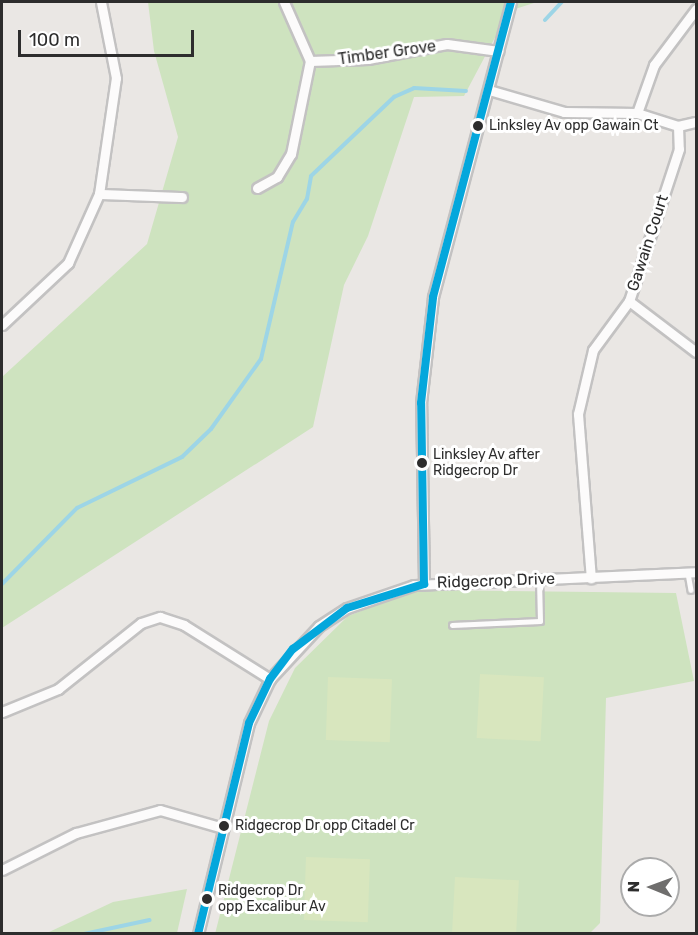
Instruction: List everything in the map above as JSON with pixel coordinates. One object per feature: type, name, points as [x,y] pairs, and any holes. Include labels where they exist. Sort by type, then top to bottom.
[{"type":"street","points":[[2,326],[68,263],[99,194],[116,78],[101,2]]},
{"type":"street","points":[[257,188],[277,177],[291,154],[310,61],[284,2]]},
{"type":"street","points":[[424,584],[421,403],[428,334],[440,255],[489,90],[512,2]]},
{"type":"street","points":[[638,113],[654,65],[696,9]]},
{"type":"street","name":"Timber Grove","points":[[310,61],[368,59],[447,44],[499,51]]},
{"type":"street","points":[[489,90],[564,112],[638,113],[678,126],[696,122]]},
{"type":"street","name":"Gawain Court","points":[[591,578],[578,414],[593,350],[629,301],[679,149],[678,126]]},
{"type":"street","points":[[99,194],[182,197]]},
{"type":"street","points":[[629,301],[696,352]]},
{"type":"street","name":"Ridgecrop Drive","points":[[198,933],[249,723],[270,679],[293,649],[347,608],[424,584],[692,573]]},
{"type":"street","points":[[2,712],[58,689],[141,623],[160,617],[184,625],[270,679]]},
{"type":"street","points":[[2,870],[76,833],[160,810],[223,828]]},
{"type":"lane","points":[[692,573],[692,590]]},
{"type":"lane","points":[[452,625],[540,621],[539,579]]},
{"type":"green space","points":[[148,2],[537,2],[509,11],[464,96],[414,97],[368,236],[344,285],[313,427],[2,628],[2,377],[147,244],[178,137],[154,51]]},
{"type":"green space","points":[[416,590],[676,593],[694,681],[606,698],[600,923],[590,933],[215,934],[269,721],[295,668],[348,616]]},
{"type":"green space","points":[[480,674],[544,677],[541,741],[477,738]]},
{"type":"green space","points":[[328,677],[392,679],[390,742],[326,740]]},
{"type":"green space","points":[[306,857],[370,859],[368,922],[304,920]]},
{"type":"green space","points":[[455,877],[519,880],[516,934],[452,933]]},
{"type":"green space","points":[[187,889],[177,933],[47,933],[113,902]]},
{"type":"waterway","points":[[545,20],[562,2]]},
{"type":"waterway","points":[[2,584],[77,508],[182,457],[211,429],[261,359],[293,222],[307,199],[311,176],[394,97],[414,88],[466,91]]},
{"type":"waterway","points":[[84,934],[150,920]]},
{"type":"transit line","points":[[424,584],[421,403],[433,297],[511,2]]},
{"type":"transit line","points":[[198,934],[249,723],[270,679],[293,649],[347,608],[424,584]]},
{"type":"place","name":"Linksley Av opp Gawain Ct","points":[[478,126]]},
{"type":"place","name":"Linksley Av after Ridgecrop Dr","points":[[422,463]]},
{"type":"place","name":"Ridgecrop Dr opp Citadel Cr","points":[[224,826]]},
{"type":"place","name":"Ridgecrop Dr opp Excalibur Av","points":[[207,899]]}]
